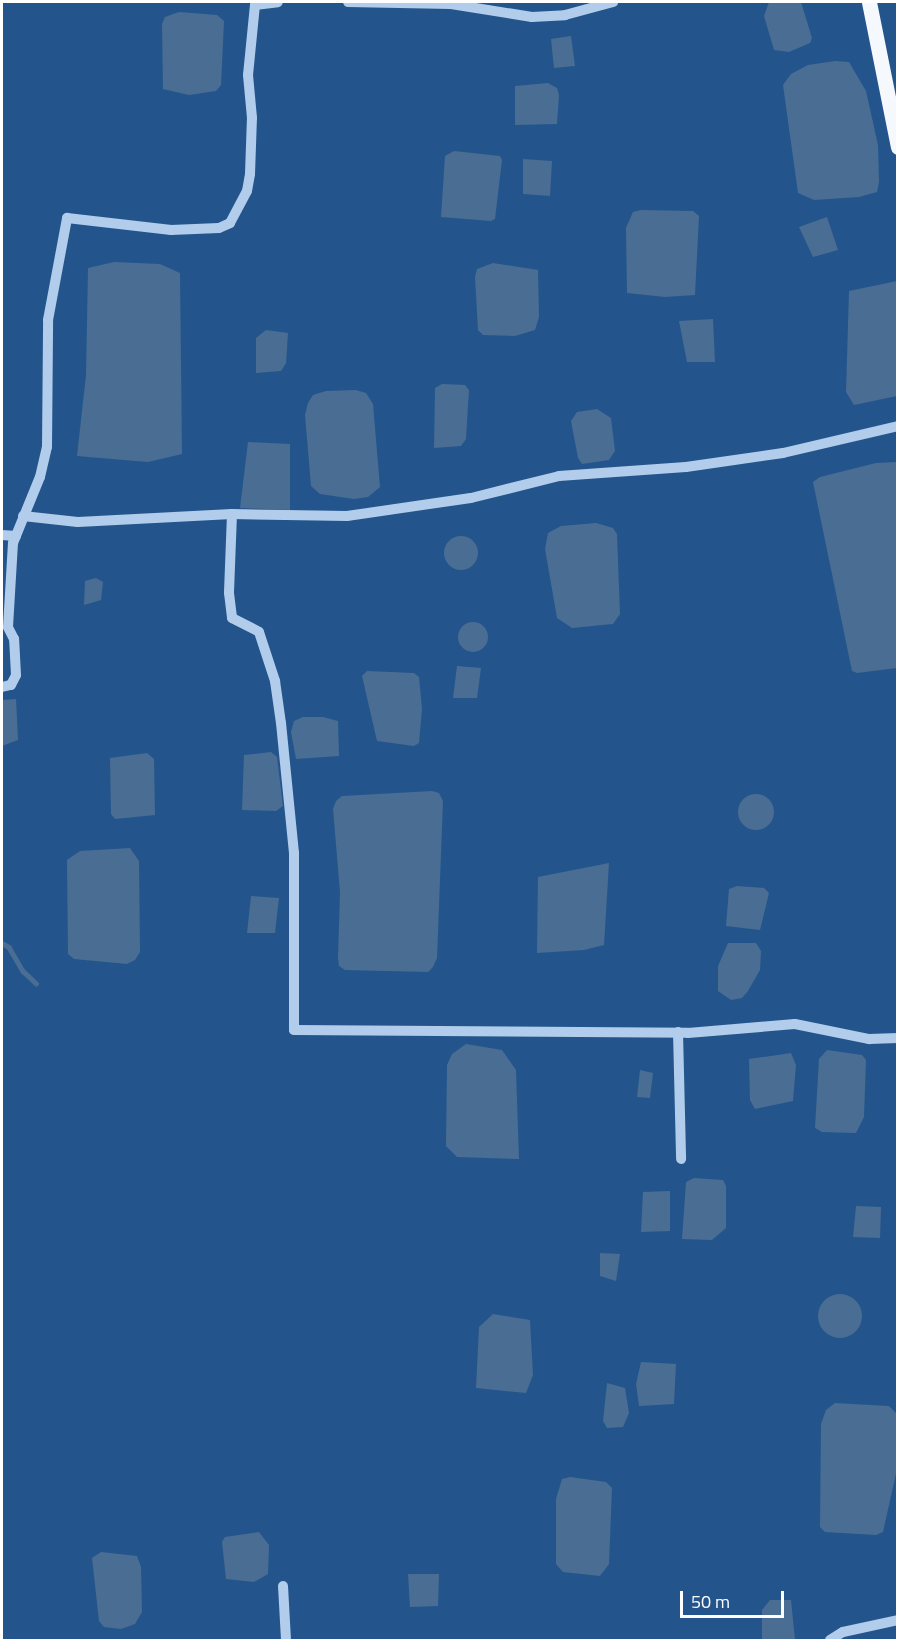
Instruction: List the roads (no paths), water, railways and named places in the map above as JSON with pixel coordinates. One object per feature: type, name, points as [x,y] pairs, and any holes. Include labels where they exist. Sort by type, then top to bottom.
[{"type":"main road","points":[[868,2],[897,147]]},
{"type":"street","points":[[2,687],[11,685],[16,675],[14,639],[8,627],[16,536],[40,477],[47,447],[48,320],[67,218],[171,230],[219,228],[230,223],[247,191],[251,165],[252,118],[248,75],[255,5],[278,2]]},
{"type":"street","points":[[348,2],[451,4],[532,17],[565,15],[613,2]]},
{"type":"street","points":[[23,516],[78,522],[232,514],[347,516],[471,498],[559,476],[686,467],[783,453],[897,426]]},
{"type":"street","points":[[232,514],[229,552],[232,618],[259,632],[275,681],[281,723],[294,853],[294,1030],[728,1032],[795,1023],[869,1039],[897,1038]]},
{"type":"street","points":[[2,535],[16,536]]},
{"type":"street","points":[[678,1032],[681,1159]]},
{"type":"street","points":[[283,1586],[286,1641]]},
{"type":"street","points":[[830,1641],[843,1632],[897,1620]]},
{"type":"water","points":[[769,2],[801,2],[812,38],[810,43],[789,52],[774,50],[764,16]]},
{"type":"water","points":[[179,12],[217,15],[224,21],[221,85],[216,91],[189,95],[163,89],[162,24],[165,17]]},
{"type":"water","points":[[571,36],[575,66],[554,68],[551,39]]},
{"type":"water","points":[[835,61],[849,62],[866,91],[878,145],[879,182],[877,192],[859,197],[814,200],[798,193],[783,85],[791,74],[808,65]]},
{"type":"water","points":[[548,83],[557,88],[559,95],[557,124],[515,125],[515,86]]},
{"type":"water","points":[[454,151],[500,156],[502,160],[495,219],[491,221],[441,217],[445,156]]},
{"type":"water","points":[[523,159],[552,161],[550,196],[523,194]]},
{"type":"water","points":[[641,210],[693,211],[699,216],[695,295],[665,297],[627,293],[626,228],[633,212]]},
{"type":"water","points":[[827,217],[838,250],[813,257],[799,227]]},
{"type":"water","points":[[114,262],[160,264],[180,273],[182,454],[148,462],[77,456],[86,375],[88,268]]},
{"type":"water","points":[[493,263],[538,270],[539,317],[535,330],[515,336],[483,335],[478,330],[475,277],[477,269]]},
{"type":"water","points":[[897,281],[897,396],[854,405],[846,392],[849,291]]},
{"type":"water","points":[[713,319],[715,362],[687,362],[679,321]]},
{"type":"water","points":[[266,330],[288,333],[286,363],[281,371],[256,373],[256,338]]},
{"type":"water","points":[[442,384],[465,385],[469,390],[466,439],[461,446],[434,448],[435,388]]},
{"type":"water","points":[[356,390],[366,393],[373,404],[380,487],[368,497],[354,499],[320,494],[311,486],[305,415],[308,403],[313,395],[326,391]]},
{"type":"water","points":[[597,409],[611,418],[615,451],[609,460],[582,464],[578,458],[571,421],[577,412]]},
{"type":"water","points":[[248,442],[290,444],[290,510],[240,508]]},
{"type":"water","points":[[897,462],[897,668],[857,673],[852,671],[813,482],[820,477],[876,463]]},
{"type":"water","points":[[596,523],[613,528],[617,534],[620,614],[613,624],[572,628],[557,618],[545,549],[548,533],[561,526]]},
{"type":"water","points":[[461,536],[473,541],[478,553],[473,565],[461,570],[449,565],[444,553],[449,541]]},
{"type":"water","points":[[96,578],[103,582],[101,600],[84,605],[85,581]]},
{"type":"water","points":[[473,622],[484,626],[488,637],[484,648],[473,652],[462,648],[458,637],[462,626]]},
{"type":"water","points":[[457,666],[481,668],[477,698],[453,698]]},
{"type":"water","points":[[367,671],[414,673],[419,677],[422,709],[419,743],[414,746],[377,741],[362,676]]},
{"type":"water","points":[[16,699],[18,740],[2,746],[2,700]]},
{"type":"water","points":[[303,717],[323,717],[338,721],[339,756],[296,759],[291,732],[294,721]]},
{"type":"water","points":[[271,752],[277,757],[283,806],[276,811],[242,810],[244,755]]},
{"type":"water","points":[[147,753],[154,759],[155,815],[115,819],[111,814],[110,758]]},
{"type":"water","points":[[432,791],[439,793],[443,801],[437,958],[433,967],[428,972],[345,970],[339,966],[338,958],[340,892],[333,809],[336,801],[342,796]]},
{"type":"water","points":[[756,794],[768,800],[774,812],[768,824],[756,830],[744,824],[738,812],[744,800]]},
{"type":"water","points":[[130,848],[139,861],[140,952],[135,960],[127,964],[74,959],[68,954],[67,860],[80,851]]},
{"type":"water","points":[[609,863],[604,945],[584,950],[537,953],[538,877]]},
{"type":"water","points":[[737,886],[764,888],[769,893],[760,930],[726,926],[729,889]]},
{"type":"water","points":[[251,896],[279,898],[275,933],[247,933]]},
{"type":"water","points":[[728,943],[756,943],[761,951],[760,970],[748,991],[742,998],[731,1000],[718,991],[718,966]]},
{"type":"water","points":[[466,1044],[502,1050],[516,1070],[519,1159],[457,1157],[446,1146],[447,1065],[452,1054]]},
{"type":"water","points":[[827,1050],[862,1055],[866,1060],[864,1117],[856,1133],[822,1132],[815,1128],[819,1059]]},
{"type":"water","points":[[791,1053],[796,1065],[793,1101],[755,1109],[750,1100],[749,1059]]},
{"type":"water","points":[[640,1070],[653,1073],[650,1098],[637,1097]]},
{"type":"water","points":[[694,1178],[723,1180],[726,1186],[726,1228],[712,1240],[682,1239],[686,1182]]},
{"type":"water","points":[[670,1191],[670,1231],[641,1232],[643,1192]]},
{"type":"water","points":[[856,1206],[881,1207],[880,1238],[853,1237]]},
{"type":"water","points":[[600,1253],[620,1254],[616,1281],[600,1276]]},
{"type":"water","points":[[840,1294],[856,1300],[862,1316],[856,1332],[840,1338],[824,1332],[818,1316],[824,1300]]},
{"type":"water","points":[[493,1314],[530,1320],[533,1375],[526,1393],[476,1388],[479,1327]]},
{"type":"water","points":[[641,1362],[676,1364],[674,1404],[639,1406],[636,1384]]},
{"type":"water","points":[[607,1383],[625,1388],[629,1413],[623,1427],[607,1428],[603,1421]]},
{"type":"water","points":[[835,1403],[889,1406],[896,1413],[897,1469],[883,1532],[876,1535],[825,1532],[820,1527],[821,1424],[826,1410]]},
{"type":"water","points":[[570,1477],[606,1482],[612,1488],[609,1564],[600,1576],[563,1572],[556,1564],[556,1499],[562,1479]]},
{"type":"water","points":[[259,1532],[269,1545],[268,1574],[254,1582],[226,1579],[222,1542],[225,1537]]},
{"type":"water","points":[[101,1552],[137,1556],[141,1567],[142,1612],[135,1624],[121,1629],[104,1627],[99,1621],[92,1558]]},
{"type":"water","points":[[408,1574],[439,1574],[438,1606],[410,1607]]},
{"type":"water","points":[[770,1600],[791,1600],[795,1640],[762,1640],[762,1610]]},
{"type":"waterway","points":[[2,943],[9,947],[23,971],[36,983]]}]
